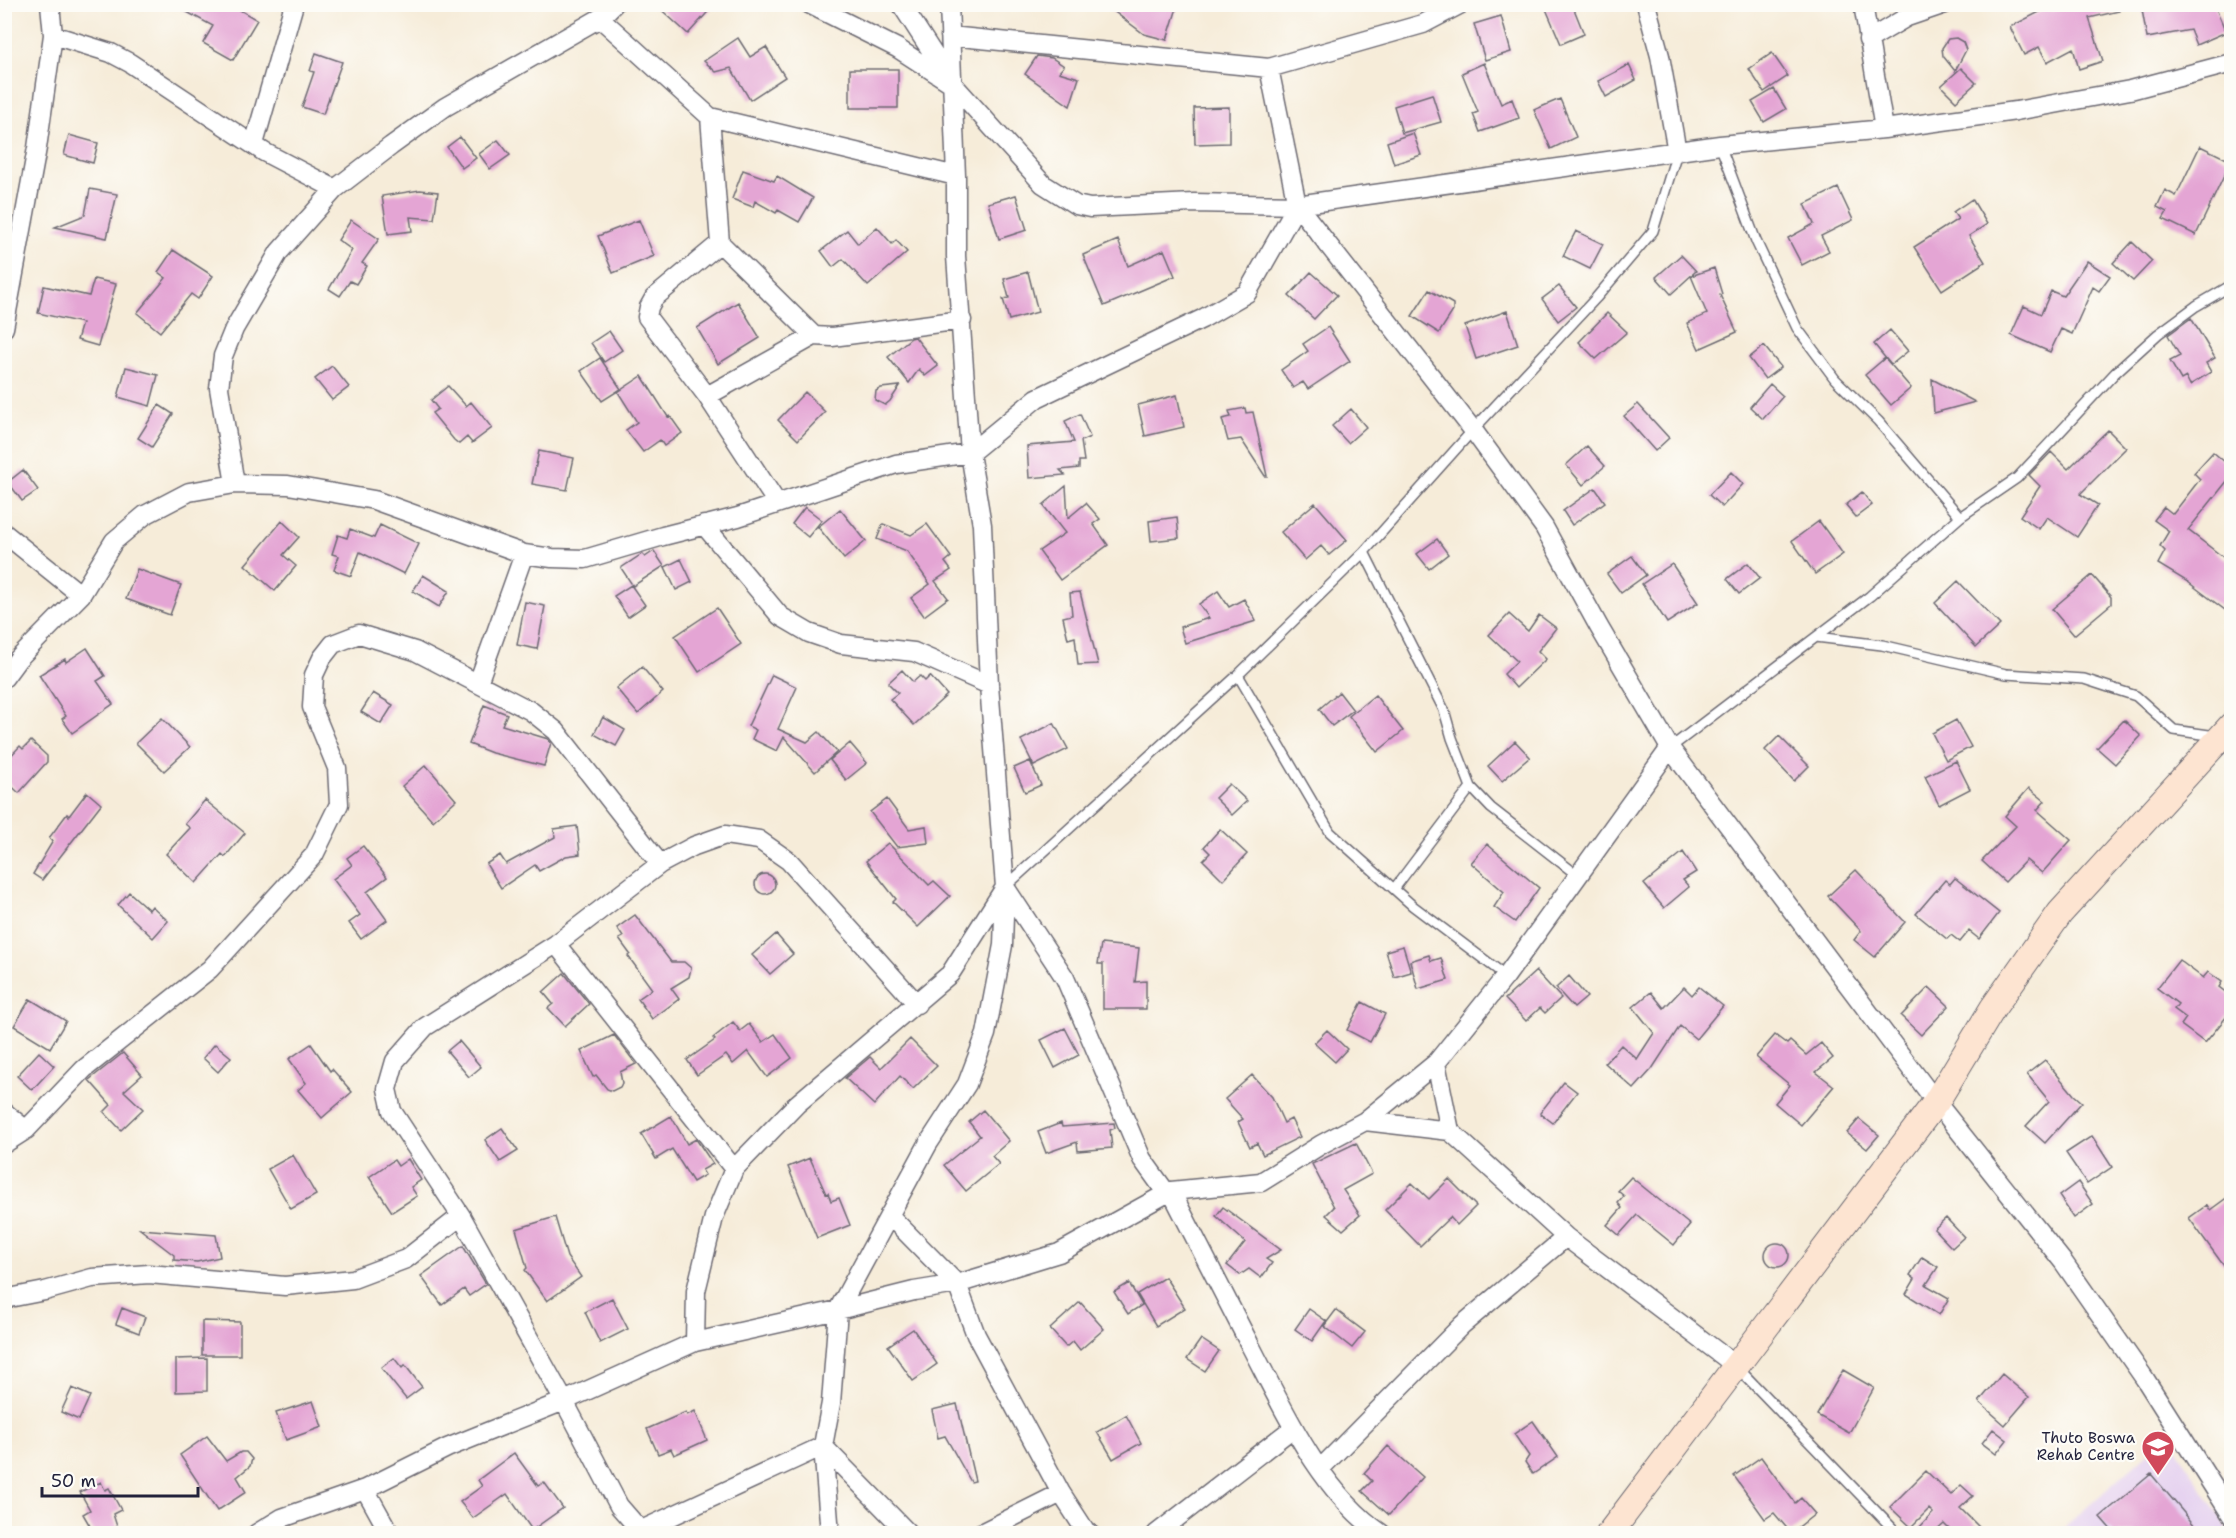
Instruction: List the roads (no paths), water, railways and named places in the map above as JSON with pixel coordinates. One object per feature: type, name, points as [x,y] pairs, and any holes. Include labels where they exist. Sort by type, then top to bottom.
[{"type":"street","points":[[4,328],[30,194],[53,35],[50,4]]},
{"type":"street","points":[[254,144],[294,4]]},
{"type":"street","points":[[235,484],[219,388],[223,356],[234,328],[279,252],[335,189],[445,107],[600,18],[614,4]]},
{"type":"street","points":[[809,4],[897,48],[952,83]]},
{"type":"street","points":[[901,4],[952,83],[1043,184],[1076,205],[1090,208],[1194,203],[1297,205],[1720,145],[1884,129],[2016,111],[2130,90],[2232,63]]},
{"type":"street","points":[[830,1533],[823,1446],[831,1403],[838,1310],[928,1144],[967,1084],[986,1034],[1002,954],[1005,887],[989,685],[982,525],[970,453],[956,256],[956,176],[949,4]]},
{"type":"street","points":[[950,36],[1269,68],[1423,24],[1461,4]]},
{"type":"street","points":[[1646,4],[1660,56],[1677,152]]},
{"type":"street","points":[[1863,4],[1884,129]]},
{"type":"street","points":[[1868,40],[1907,17],[1945,4]]},
{"type":"street","points":[[600,18],[710,117],[956,176]]},
{"type":"street","points":[[53,35],[111,53],[130,63],[264,152],[335,189]]},
{"type":"street","points":[[1269,68],[1297,205],[1473,430],[1544,527],[1670,748],[1936,1102],[2064,1263],[2145,1379],[2232,1516]]},
{"type":"street","points":[[710,117],[720,243],[814,336]]},
{"type":"street","points":[[4,678],[18,659],[81,595],[114,541],[145,515],[189,492],[235,484],[288,485],[374,500],[524,554],[585,559],[738,517],[896,464],[970,453],[1037,398],[1202,319],[1247,293],[1297,205]]},
{"type":"street","points":[[720,243],[654,298],[648,307],[647,317],[707,396],[777,503]]},
{"type":"street","points":[[707,396],[814,336],[832,337],[962,320]]},
{"type":"street","points":[[704,525],[780,616],[809,633],[841,644],[914,652],[989,685]]},
{"type":"street","points":[[4,533],[81,595]]},
{"type":"street","points":[[478,683],[524,554]]},
{"type":"street","points":[[4,1144],[26,1130],[84,1068],[210,969],[314,855],[339,804],[337,768],[312,707],[314,675],[322,658],[333,644],[359,634],[415,651],[531,711],[556,731],[660,864]]},
{"type":"street","points":[[1609,1533],[1936,1102],[1993,1008],[2060,913],[2226,731]]},
{"type":"street","points":[[1005,887],[1065,978],[1143,1159],[1165,1191],[1261,1182],[1365,1120],[1436,1063],[1506,976],[1670,748]]},
{"type":"street","points":[[823,1446],[636,1531],[619,1506],[564,1401],[461,1216],[392,1111],[387,1089],[395,1061],[425,1027],[556,944],[660,864],[694,846],[725,835],[759,840],[789,861],[917,1004]]},
{"type":"street","points":[[695,1342],[696,1292],[714,1217],[734,1169],[797,1104],[951,974],[1005,887]]},
{"type":"street","points":[[556,944],[734,1169]]},
{"type":"street","points":[[1436,1063],[1450,1131]]},
{"type":"street","points":[[4,1112],[26,1130]]},
{"type":"street","points":[[1365,1120],[1450,1131],[1566,1237],[1735,1365]]},
{"type":"street","points":[[256,1533],[282,1518],[365,1489],[447,1448],[564,1401],[695,1342],[914,1291],[957,1284],[1059,1253],[1171,1191]]},
{"type":"street","points":[[1171,1191],[1293,1428],[1332,1487],[1355,1514],[1382,1533]]},
{"type":"street","points":[[889,1215],[957,1284],[976,1335],[1061,1493],[1085,1530],[1090,1533]]},
{"type":"street","points":[[4,1299],[92,1278],[149,1274],[285,1286],[352,1279],[406,1259],[461,1216]]},
{"type":"street","points":[[1320,1468],[1462,1325],[1566,1237]]},
{"type":"street","points":[[1156,1533],[1293,1428]]},
{"type":"street","points":[[823,1446],[909,1533]]},
{"type":"street","points":[[365,1489],[390,1533]]},
{"type":"street","points":[[979,1533],[1061,1493]]},
{"type":"lane","points":[[1720,145],[1756,241],[1797,328],[1835,379],[1878,421],[1960,517]]},
{"type":"lane","points":[[1005,887],[1238,675],[1364,552],[1596,298],[1653,231],[1677,152]]},
{"type":"lane","points":[[1670,748],[1870,596],[1960,517],[2018,478],[2115,373],[2158,334],[2196,306],[2232,285]]},
{"type":"lane","points":[[1364,552],[1444,710],[1471,787],[1491,808],[1577,875]]},
{"type":"lane","points":[[1816,637],[1882,645],[2006,674],[2084,679],[2136,696],[2174,730],[2226,731]]},
{"type":"lane","points":[[1238,675],[1330,832],[1413,906],[1506,976]]},
{"type":"lane","points":[[1394,890],[1471,787]]},
{"type":"lane","points":[[1735,1365],[1898,1533]]},
{"type":"place","name":"Thuto Boswa Rehab Centre","points":[[2158,1476]]}]
